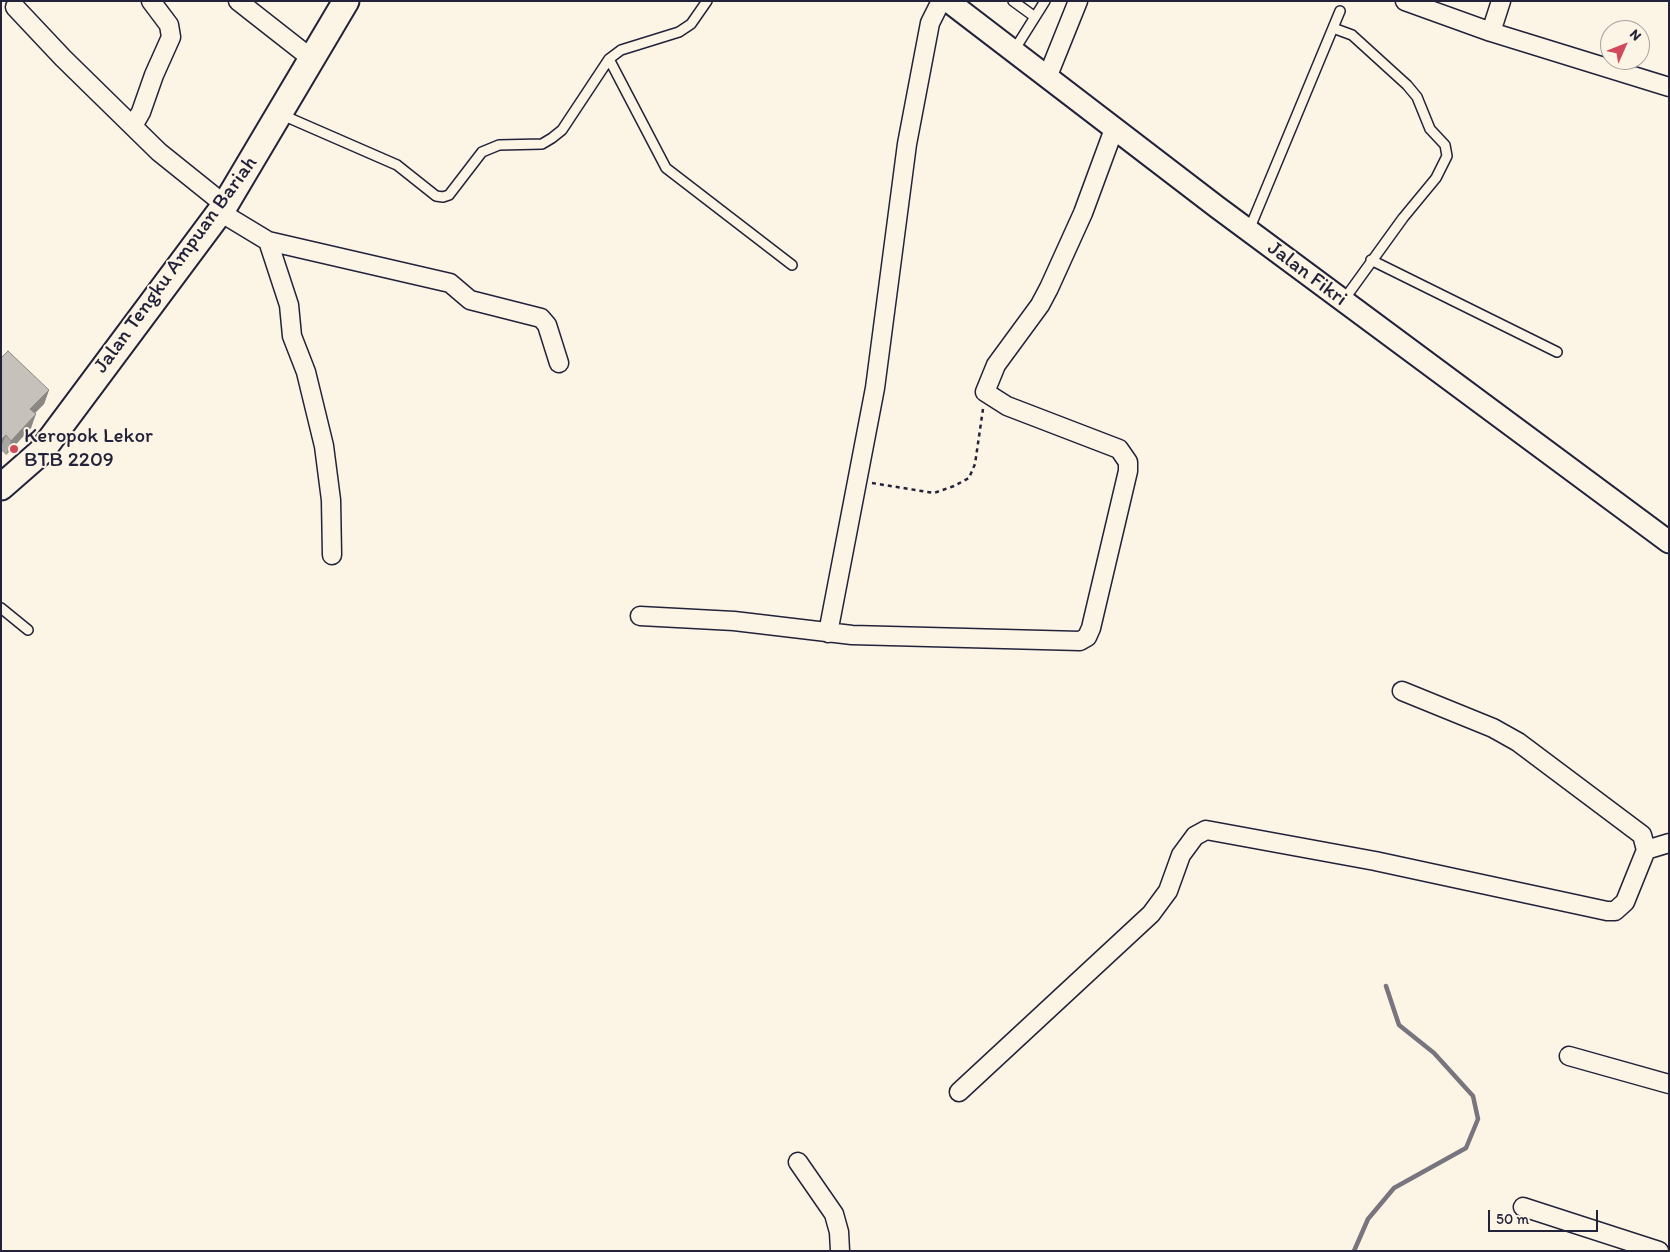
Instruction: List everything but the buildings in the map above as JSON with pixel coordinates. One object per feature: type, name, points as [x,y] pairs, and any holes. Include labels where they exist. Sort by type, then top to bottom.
[{"type":"main road","name":"Jalan Tengku Ampuan Bariah","points":[[1,487],[42,452],[222,208],[346,1]]},
{"type":"street","points":[[133,126],[142,112],[154,75],[171,37],[169,25],[151,1]]},
{"type":"street","points":[[238,1],[312,59]]},
{"type":"street","points":[[828,633],[858,481],[885,322],[907,144],[930,23],[941,1]]},
{"type":"street","name":"Jalan Fikri","points":[[948,1],[1114,129],[1343,301],[1669,542]]},
{"type":"street","points":[[1047,78],[1078,1]]},
{"type":"street","points":[[1405,1],[1491,32],[1669,87]]},
{"type":"street","points":[[1491,32],[1501,1]]},
{"type":"street","points":[[15,7],[62,58],[159,152],[222,208],[268,241],[450,283],[470,300],[541,318],[547,325],[559,363]]},
{"type":"street","points":[[640,616],[734,621],[828,633],[1080,641],[1087,637],[1091,628],[1128,472],[1128,462],[1119,449],[1007,406],[986,392],[996,365],[1040,305],[1049,288],[1083,213],[1114,129]]},
{"type":"street","points":[[268,241],[289,305],[292,336],[306,372],[324,446],[331,500],[332,555]]},
{"type":"street","points":[[959,1092],[1151,914],[1168,891],[1181,855],[1195,836],[1206,830],[1375,861],[1607,911],[1615,911],[1625,902],[1646,850],[1642,835],[1518,742],[1493,728],[1402,691]]},
{"type":"street","points":[[1646,850],[1669,844]]},
{"type":"street","points":[[1569,1056],[1669,1084]]},
{"type":"street","points":[[798,1162],[834,1214],[839,1232],[840,1251]]},
{"type":"street","points":[[1523,1207],[1659,1251]]},
{"type":"lane","points":[[280,114],[397,165],[436,196],[443,197],[449,195],[482,152],[499,145],[542,144],[552,138],[562,130],[610,59],[621,50],[679,32],[691,24],[707,1]]},
{"type":"lane","points":[[1013,1],[1035,17]]},
{"type":"lane","points":[[1013,52],[1045,1]]},
{"type":"lane","points":[[1249,230],[1340,11]]},
{"type":"lane","points":[[1333,28],[1352,35],[1417,96],[1430,129],[1444,145],[1447,156],[1436,178],[1371,260],[1343,301]]},
{"type":"lane","points":[[610,59],[666,168],[792,265]]},
{"type":"lane","points":[[1371,260],[1557,352]]},
{"type":"lane","points":[[1,608],[28,630]]},
{"type":"path","points":[[858,481],[934,493],[969,478],[975,464],[986,392]]},
{"type":"waterway","points":[[1354,1251],[1368,1219],[1394,1188],[1466,1148],[1478,1119],[1473,1096],[1434,1053],[1399,1025],[1386,986]]},
{"type":"place","name":"Keropok Lekor BTB 2209","points":[[14,449]]}]
